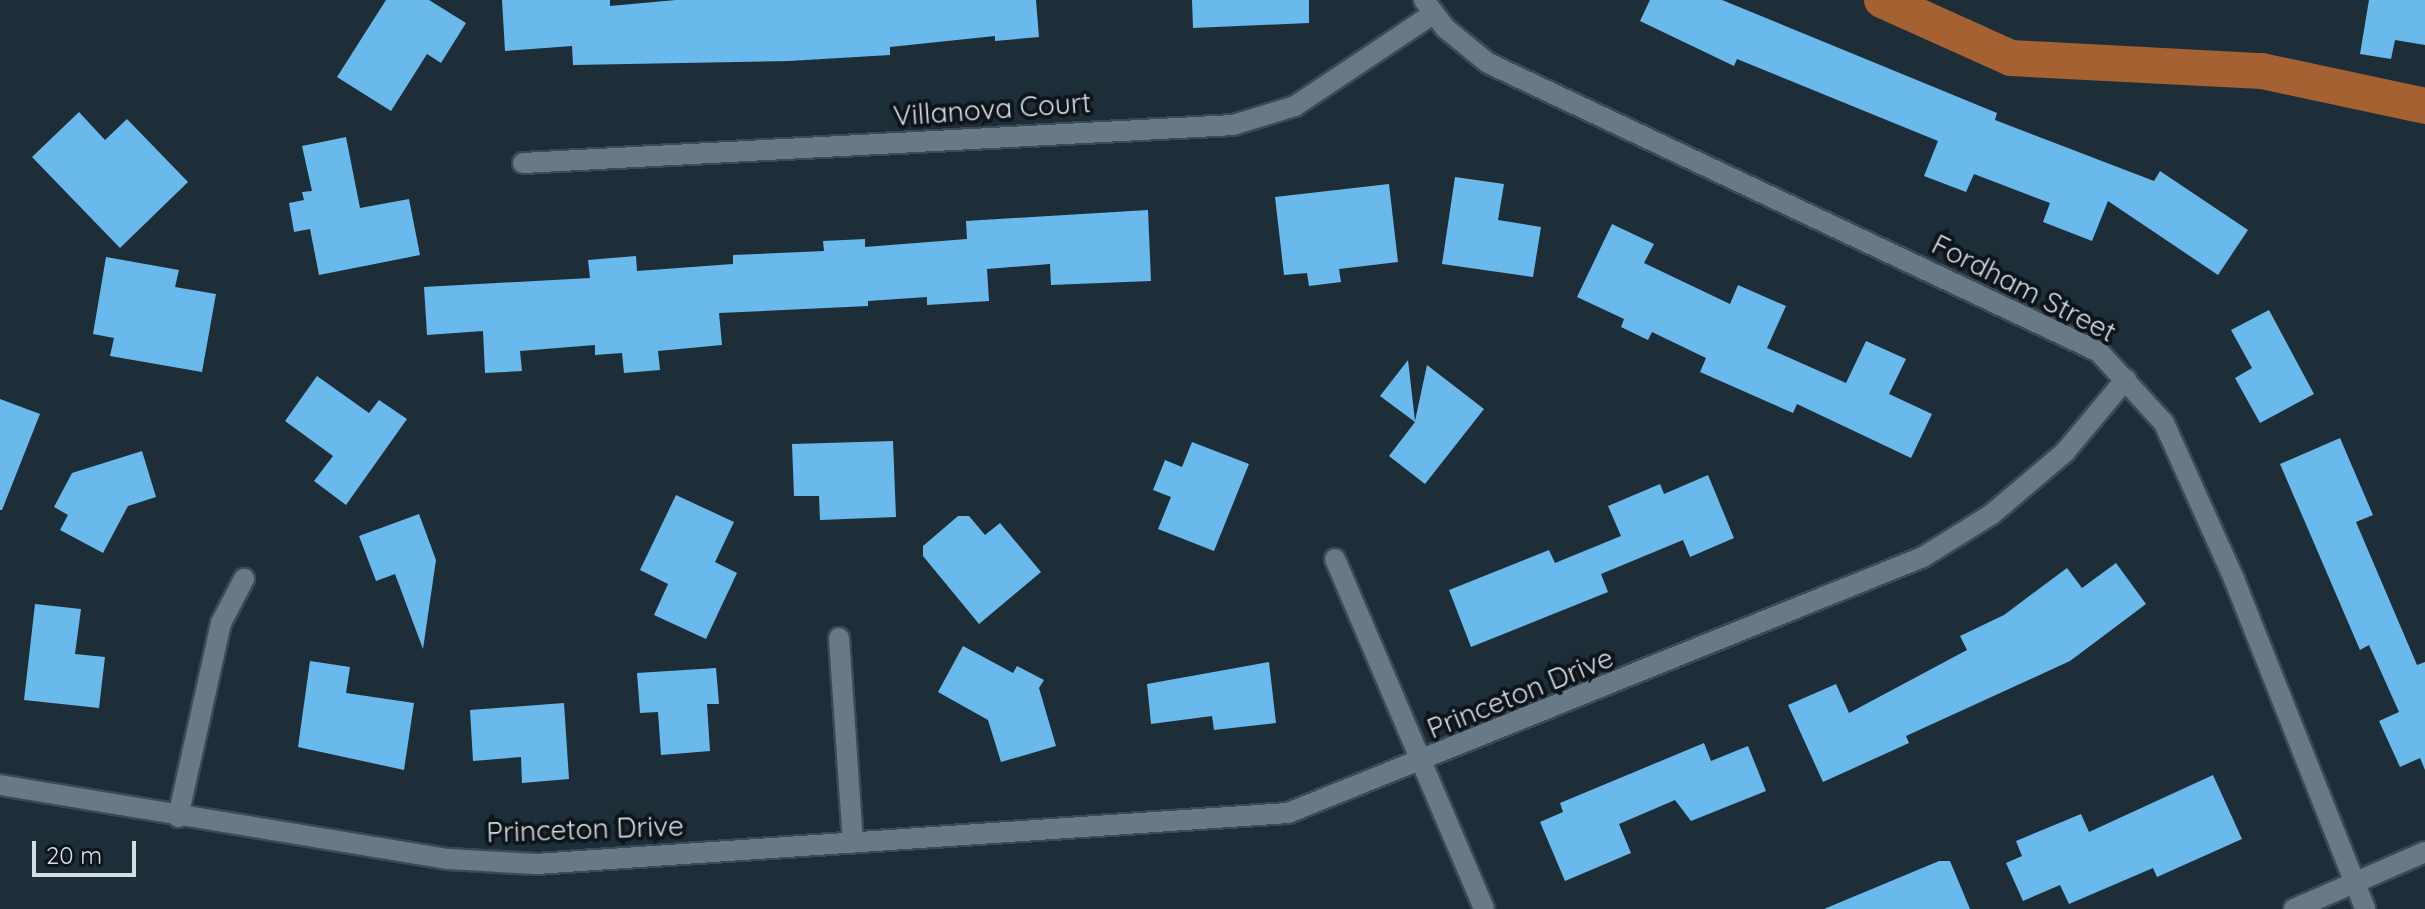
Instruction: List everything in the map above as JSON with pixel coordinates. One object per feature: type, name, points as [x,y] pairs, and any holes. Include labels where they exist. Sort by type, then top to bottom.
[{"type":"street","name":"Villanova Court","points":[[523,163],[1233,125],[1295,106],[1428,7]]},
{"type":"street","name":"Fordham Street","points":[[1428,7],[1488,63],[2099,352],[2164,423],[2234,579],[2365,909]]},
{"type":"street","name":"Princeton Drive","points":[[0,785],[178,817],[448,859],[536,864],[1288,813],[1425,762],[1923,557],[1992,514],[2065,452],[2126,379]]},
{"type":"street","points":[[1335,559],[1425,762],[1484,909]]},
{"type":"street","points":[[178,817],[221,623],[244,579]]},
{"type":"street","points":[[839,638],[853,843]]},
{"type":"street","points":[[2294,909],[2425,852]]},
{"type":"building","points":[[386,0],[429,0],[466,23],[441,63],[427,54],[391,111],[337,77]]},
{"type":"building","points":[[502,0],[610,0],[610,6],[676,0],[1036,0],[1039,37],[995,41],[995,36],[890,47],[890,55],[789,61],[573,65],[572,46],[505,51]]},
{"type":"building","points":[[1192,0],[1309,0],[1309,23],[1193,28]]},
{"type":"building","points":[[1650,0],[1722,0],[1997,113],[1995,120],[2154,181],[2160,171],[2248,230],[2218,275],[2108,201],[2092,241],[2043,222],[2050,203],[1974,174],[1966,192],[1924,176],[1938,141],[1737,59],[1734,66],[1640,21]]},
{"type":"building","points":[[2369,0],[2425,0],[2425,45],[2395,40],[2391,59],[2360,54]]},
{"type":"building","points":[[79,112],[105,140],[127,119],[188,182],[120,248],[32,157]]},
{"type":"building","points":[[346,137],[360,208],[409,199],[420,255],[319,275],[310,229],[294,232],[289,203],[304,200],[302,192],[312,191],[302,146]]},
{"type":"building","points":[[1455,177],[1504,184],[1498,220],[1541,227],[1533,277],[1442,264]]},
{"type":"building","points":[[1389,184],[1398,262],[1339,269],[1341,282],[1309,286],[1307,273],[1284,275],[1275,197]]},
{"type":"building","points":[[1148,210],[1151,281],[1051,285],[1050,264],[987,269],[989,301],[927,305],[927,297],[868,301],[868,306],[719,313],[722,345],[658,351],[660,370],[624,373],[622,353],[595,355],[595,345],[520,351],[522,371],[485,373],[483,331],[427,335],[424,287],[590,278],[588,260],[636,256],[637,271],[733,264],[733,255],[824,251],[823,241],[865,239],[865,247],[967,239],[966,221]]},
{"type":"building","points":[[1612,224],[1654,244],[1644,263],[1730,304],[1738,285],[1786,306],[1767,348],[1846,383],[1866,341],[1906,359],[1889,394],[1932,414],[1911,458],[1797,404],[1793,413],[1700,372],[1706,358],[1652,332],[1648,340],[1621,327],[1624,319],[1577,297]]},
{"type":"building","points":[[106,257],[179,270],[175,287],[216,294],[202,372],[110,356],[114,338],[93,334]]},
{"type":"building","points":[[2269,310],[2314,394],[2260,423],[2235,378],[2252,368],[2231,330]]},
{"type":"building","points":[[1408,360],[1415,421],[1427,365],[1484,409],[1425,484],[1389,456],[1415,422],[1380,396]]},
{"type":"building","points":[[317,376],[369,413],[379,400],[407,419],[346,505],[314,481],[333,456],[285,421]]},
{"type":"building","points":[[0,399],[40,414],[2,510],[0,510]]},
{"type":"building","points":[[2340,438],[2373,515],[2356,522],[2417,665],[2425,662],[2425,770],[2420,758],[2400,767],[2379,721],[2399,712],[2369,645],[2360,650],[2280,464]]},
{"type":"building","points":[[893,441],[896,517],[820,520],[819,496],[794,496],[792,444]]},
{"type":"building","points":[[1192,442],[1249,464],[1214,551],[1158,529],[1171,497],[1153,490],[1165,460],[1182,467]]},
{"type":"building","points":[[142,451],[156,497],[128,506],[103,553],[60,530],[68,515],[54,507],[72,473]]},
{"type":"building","points":[[1708,475],[1734,538],[1690,557],[1683,540],[1601,574],[1608,592],[1471,647],[1449,590],[1549,550],[1555,563],[1621,536],[1608,506],[1660,484],[1664,494]]},
{"type":"building","points":[[676,495],[734,522],[715,562],[737,573],[706,639],[654,615],[668,584],[640,570]]},
{"type":"building","points":[[419,514],[436,560],[423,649],[395,574],[376,581],[359,536]]},
{"type":"building","points":[[958,516],[969,516],[985,535],[1000,523],[1041,572],[979,624],[923,556],[923,546]]},
{"type":"building","points":[[2116,563],[2146,604],[2070,661],[1906,736],[1909,743],[1823,782],[1788,705],[1836,684],[1849,713],[1967,650],[1960,636],[2004,615],[2067,568],[2082,588]]},
{"type":"building","points":[[35,604],[81,609],[75,654],[105,657],[99,708],[24,700]]},
{"type":"building","points":[[963,646],[1013,673],[1017,666],[1044,680],[1039,688],[1056,746],[1001,762],[988,720],[938,692]]},
{"type":"building","points":[[310,661],[350,667],[346,693],[414,703],[404,770],[298,747]]},
{"type":"building","points":[[1269,662],[1276,723],[1214,730],[1212,716],[1151,724],[1147,684]]},
{"type":"building","points":[[716,668],[719,704],[707,704],[710,751],[661,755],[658,712],[640,713],[637,673]]},
{"type":"building","points":[[564,703],[569,779],[522,783],[521,757],[473,761],[470,710]]},
{"type":"building","points":[[1704,743],[1711,761],[1748,746],[1766,791],[1691,821],[1675,800],[1619,824],[1631,853],[1565,881],[1540,822],[1563,812],[1560,803]]},
{"type":"building","points":[[2213,775],[2242,839],[2157,877],[2153,868],[2069,904],[2060,885],[2023,901],[2006,863],[2022,856],[2016,841],[2081,814],[2089,832]]},
{"type":"building","points":[[1939,861],[1950,861],[1970,909],[1824,909]]},
{"type":"waterway","points":[[1882,0],[2011,58],[2262,71],[2425,106]]}]
